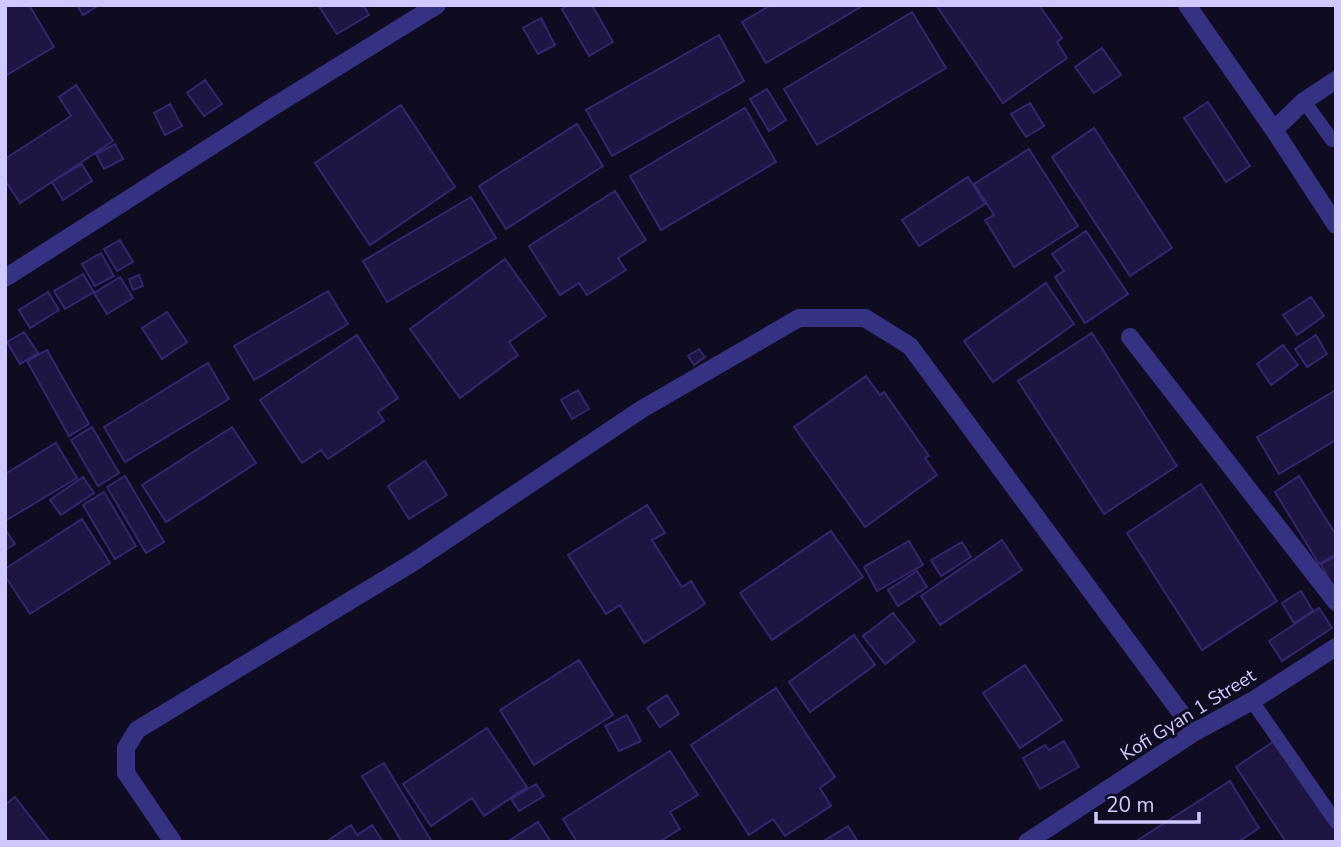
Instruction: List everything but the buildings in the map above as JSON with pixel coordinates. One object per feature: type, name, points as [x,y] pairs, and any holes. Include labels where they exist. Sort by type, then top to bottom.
[{"type":"street","points":[[5,278],[438,5]]},
{"type":"street","points":[[1187,5],[1336,225]]},
{"type":"street","points":[[1274,130],[1304,101],[1336,80]]},
{"type":"street","points":[[173,842],[126,773],[125,748],[137,730],[412,563],[642,409],[799,318],[865,318],[910,346],[1195,732]]},
{"type":"street","points":[[1130,337],[1336,602]]},
{"type":"street","name":"Kofi Gyan 1 Street","points":[[1027,842],[1195,732],[1252,701],[1336,647]]},
{"type":"lane","points":[[1304,101],[1332,140],[1336,140]]},
{"type":"lane","points":[[1252,701],[1336,822]]}]
